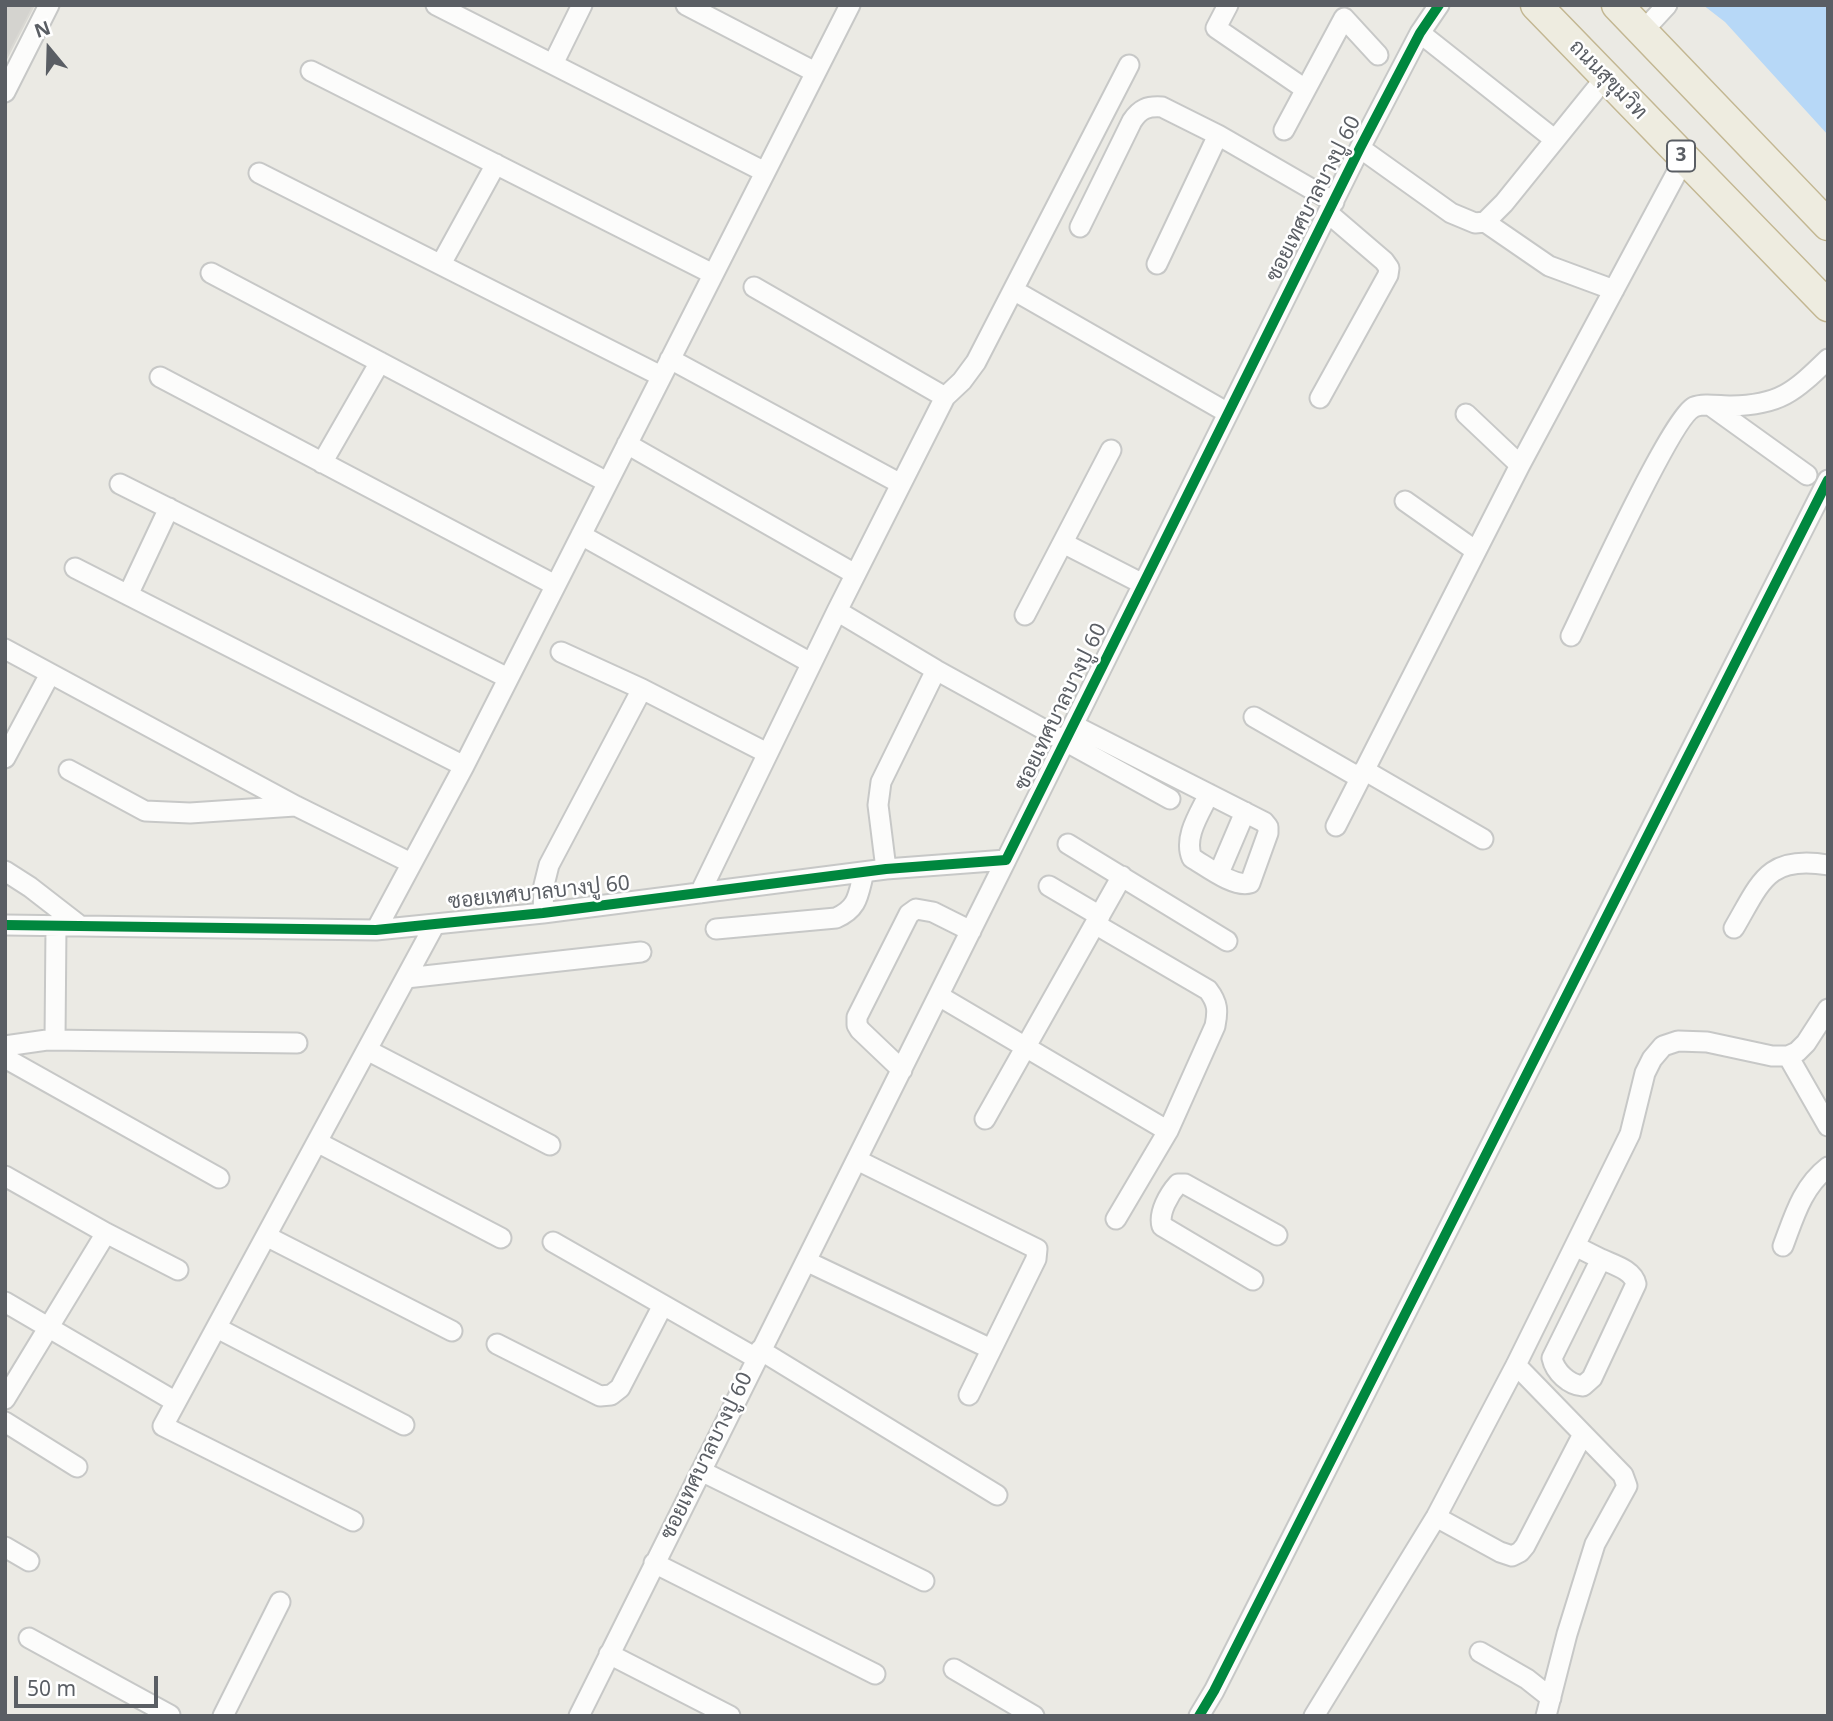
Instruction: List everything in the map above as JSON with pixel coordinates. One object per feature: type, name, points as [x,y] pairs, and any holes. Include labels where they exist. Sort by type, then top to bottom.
[{"type":"highway","name":"ถนนสุขุมวิท","points":[[1536,5],[1828,306]]},
{"type":"highway","points":[[1617,5],[1828,225]]},
{"type":"street","points":[[5,92],[49,5]]},
{"type":"street","points":[[436,5],[765,172]]},
{"type":"street","points":[[553,64],[582,5]]},
{"type":"street","points":[[686,5],[815,72]]},
{"type":"street","points":[[376,930],[464,766],[850,5]]},
{"type":"street","points":[[1228,5],[1216,28],[1305,89]]},
{"type":"street","name":"ซอยเทศบาลบางปู 60","points":[[579,1716],[1360,148],[1420,33],[1439,5]]},
{"type":"street","points":[[1643,31],[1667,5]]},
{"type":"street","points":[[1284,130],[1344,18],[1378,55]]},
{"type":"street","points":[[1420,33],[1554,139]]},
{"type":"street","points":[[700,893],[811,663],[945,397],[962,381],[976,362],[1129,65]]},
{"type":"street","points":[[311,71],[713,274]]},
{"type":"street","points":[[1360,148],[1451,213],[1475,223],[1485,222],[1504,203],[1605,78]]},
{"type":"street","points":[[1080,227],[1138,112],[1147,107],[1162,107],[1218,135],[1331,207],[1389,268],[1388,275],[1320,398]]},
{"type":"street","points":[[1157,264],[1218,135]]},
{"type":"street","points":[[1336,825],[1520,465],[1684,159]]},
{"type":"street","points":[[441,264],[496,164]]},
{"type":"street","points":[[259,173],[661,376]]},
{"type":"street","points":[[1485,222],[1549,266],[1614,290]]},
{"type":"street","points":[[211,273],[607,482]]},
{"type":"street","points":[[754,287],[945,397]]},
{"type":"street","points":[[1022,295],[1228,413]]},
{"type":"street","points":[[670,359],[901,484]]},
{"type":"street","points":[[1570,636],[1676,426],[1688,411],[1697,405],[1753,406],[1775,400],[1794,391],[1828,359]]},
{"type":"street","points":[[322,463],[380,362]]},
{"type":"street","points":[[160,377],[555,585]]},
{"type":"street","points":[[1711,406],[1807,475]]},
{"type":"street","points":[[1466,414],[1520,465]]},
{"type":"street","points":[[626,444],[855,574]]},
{"type":"street","points":[[1025,615],[1111,450]]},
{"type":"street","points":[[1199,1716],[1828,480]]},
{"type":"street","points":[[120,484],[508,678]]},
{"type":"street","points":[[1405,501],[1476,551]]},
{"type":"street","points":[[128,596],[169,508]]},
{"type":"street","points":[[581,535],[811,663]]},
{"type":"street","points":[[1063,543],[1143,584]]},
{"type":"street","points":[[75,568],[464,766]]},
{"type":"street","points":[[837,611],[936,670],[1069,733],[1209,794],[1264,822],[1268,833],[1250,883],[1243,885],[1192,858],[1188,847],[1190,836],[1209,794]]},
{"type":"street","points":[[5,649],[296,806],[411,863]]},
{"type":"street","points":[[561,652],[642,689],[767,753]]},
{"type":"street","points":[[887,869],[878,805],[881,782],[936,670]]},
{"type":"street","points":[[5,758],[50,674]]},
{"type":"street","points":[[543,913],[544,885],[549,865],[642,689]]},
{"type":"street","points":[[1254,716],[1483,839]]},
{"type":"street","points":[[1069,733],[1170,799]]},
{"type":"street","points":[[69,770],[145,811],[190,813],[296,806]]},
{"type":"street","points":[[1219,873],[1245,812]]},
{"type":"street","points":[[1068,844],[1227,941]]},
{"type":"street","name":"ซอยเทศบาลบางปู 60","points":[[5,925],[376,930],[543,913],[887,869],[1006,860]]},
{"type":"street","points":[[1734,928],[1760,883],[1772,872],[1783,865],[1799,862],[1828,865]]},
{"type":"street","points":[[5,870],[79,925]]},
{"type":"street","points":[[716,929],[836,918],[849,912],[856,902],[864,872]]},
{"type":"street","points":[[985,1119],[1122,876]]},
{"type":"street","points":[[1049,886],[1097,920],[1208,990],[1215,999],[1218,1010],[1215,1026],[1168,1131],[1116,1219]]},
{"type":"street","points":[[902,1070],[860,1030],[857,1017],[909,914],[916,909],[933,912],[971,931]]},
{"type":"street","points":[[353,1521],[163,1426],[435,924]]},
{"type":"street","points":[[55,1040],[56,926]]},
{"type":"street","points":[[406,978],[641,952]]},
{"type":"street","points":[[939,996],[1168,1131]]},
{"type":"street","points":[[1314,1716],[1436,1517],[1516,1364],[1630,1135],[1645,1073],[1652,1059],[1663,1046],[1678,1041],[1707,1042],[1772,1056],[1788,1056],[1806,1043],[1828,1010]]},
{"type":"street","points":[[5,1046],[55,1040],[297,1043]]},
{"type":"street","points":[[367,1049],[550,1145]]},
{"type":"street","points":[[1788,1056],[1828,1126]]},
{"type":"street","points":[[5,1058],[219,1178]]},
{"type":"street","points":[[317,1142],[500,1238]]},
{"type":"street","points":[[857,1160],[1037,1249],[1035,1259],[969,1395]]},
{"type":"street","points":[[1783,1246],[1798,1205],[1810,1183],[1828,1167]]},
{"type":"street","points":[[1144,1175],[1173,1190]]},
{"type":"street","points":[[5,1176],[178,1270]]},
{"type":"street","points":[[1253,1280],[1162,1226],[1161,1215],[1173,1190],[1178,1184],[1185,1184],[1277,1235]]},
{"type":"street","points":[[5,1399],[106,1233]]},
{"type":"street","points":[[267,1236],[452,1331]]},
{"type":"street","points":[[554,1242],[663,1305],[758,1354],[997,1495]]},
{"type":"street","points":[[1575,1246],[1630,1273],[1636,1284],[1592,1378],[1583,1386],[1577,1386],[1558,1371],[1552,1358],[1601,1259]]},
{"type":"street","points":[[806,1261],[991,1349]]},
{"type":"street","points":[[5,1302],[176,1402]]},
{"type":"street","points":[[497,1344],[600,1396],[611,1395],[620,1388],[663,1305]]},
{"type":"street","points":[[216,1328],[404,1425]]},
{"type":"street","points":[[1516,1364],[1582,1436],[1623,1475],[1627,1486],[1594,1544],[1549,1707]]},
{"type":"street","points":[[5,1422],[77,1467]]},
{"type":"street","points":[[1436,1517],[1500,1552],[1511,1556],[1520,1552],[1582,1436]]},
{"type":"street","points":[[701,1471],[924,1581]]},
{"type":"street","points":[[5,1547],[29,1561]]},
{"type":"street","points":[[654,1563],[876,1674]]},
{"type":"street","points":[[223,1716],[280,1602]]},
{"type":"street","points":[[29,1639],[170,1716]]},
{"type":"street","points":[[1480,1652],[1527,1679],[1549,1707]]},
{"type":"street","points":[[609,1654],[730,1716]]},
{"type":"street","points":[[954,1669],[1034,1716]]},
{"type":"water","points":[[1703,5],[1828,5],[1828,135],[1725,22]]},
{"type":"building","points":[[5,5],[34,5],[5,61]]},
{"type":"cycle path","points":[[5,925],[376,930],[543,913],[886,869],[1006,860],[1360,148],[1420,33],[1439,5]]},
{"type":"cycle path","points":[[1199,1716],[1828,480]]}]
